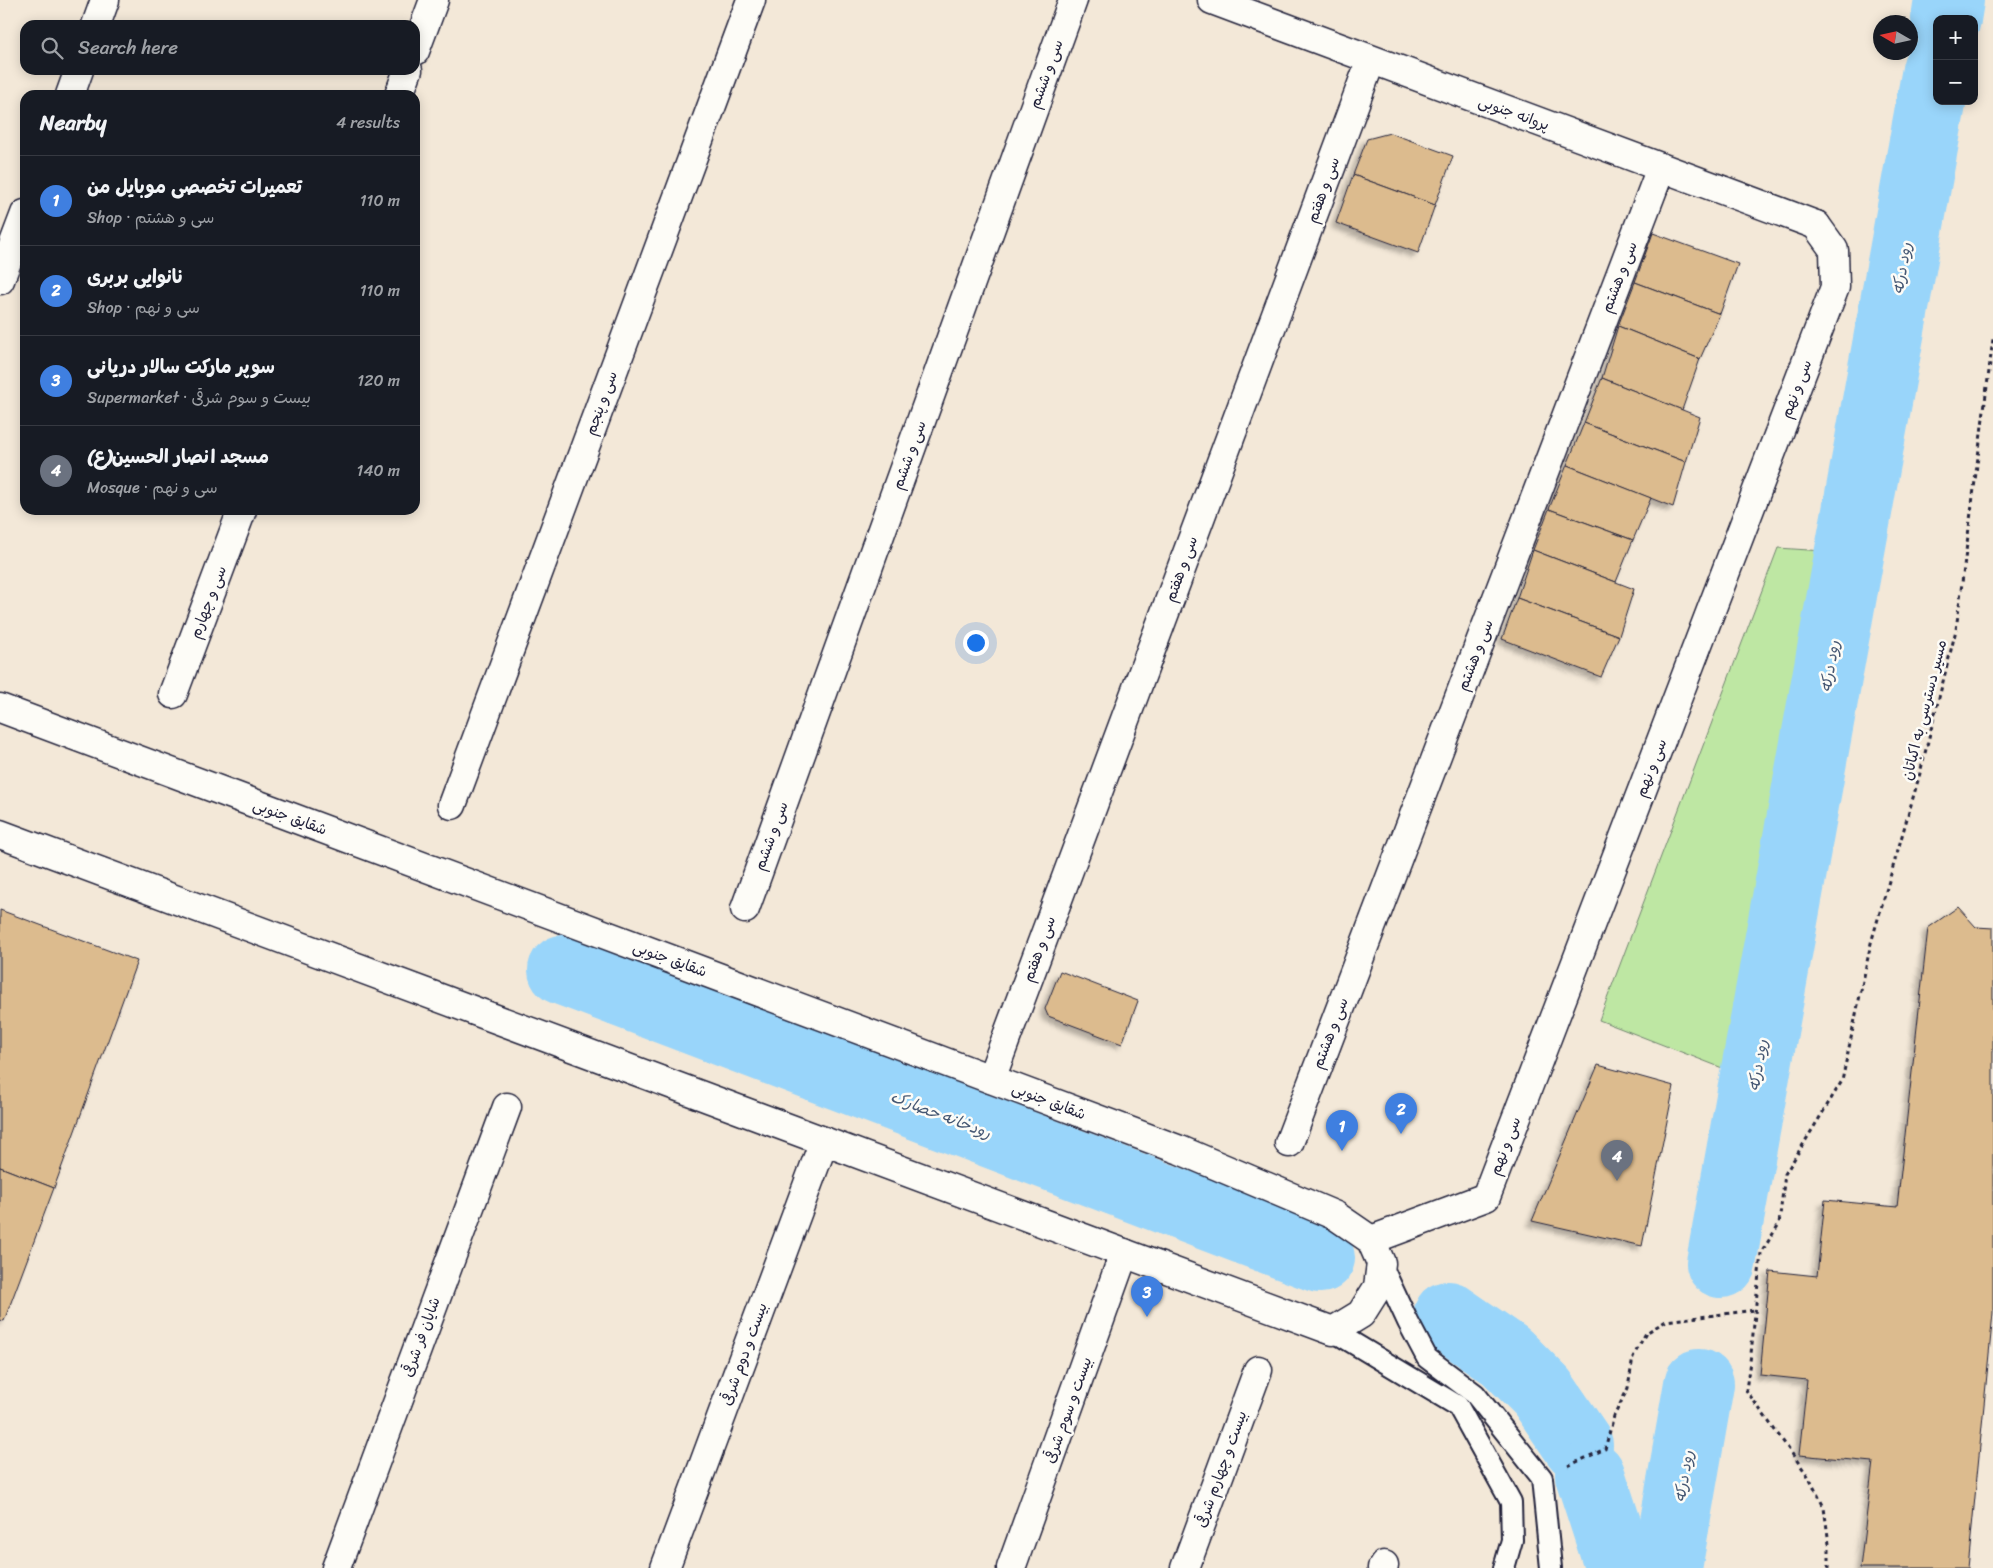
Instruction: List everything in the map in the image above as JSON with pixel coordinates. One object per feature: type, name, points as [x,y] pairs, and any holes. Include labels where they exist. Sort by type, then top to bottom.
[{"type":"street","points":[[98,20],[106,0]]},
{"type":"street","points":[[420,38],[434,0]]},
{"type":"street","name":"سی و پنجم","points":[[452,805],[751,0]]},
{"type":"street","name":"سی و ششم","points":[[745,910],[1073,0]]},
{"type":"street","name":"پروانه جنوبی","points":[[1212,0],[1816,225]]},
{"type":"street","name":"سی و هفتم","points":[[991,1079],[1371,60]]},
{"type":"street","points":[[72,90],[77,75]]},
{"type":"street","points":[[401,90],[406,75]]},
{"type":"street","name":"سی و هشتم","points":[[1289,1143],[1661,168]]},
{"type":"street","name":"سی و نهم","points":[[1376,1252],[1486,1197],[1835,287],[1834,250],[1816,225]]},
{"type":"street","points":[[0,280],[20,227]]},
{"type":"street","name":"سی و چهارم","points":[[173,694],[240,515]]},
{"type":"street","name":"شقایق جنوبی","points":[[0,708],[1180,1150],[1336,1216],[1376,1252]]},
{"type":"street","points":[[0,834],[1333,1330],[1361,1314],[1378,1287],[1376,1252]]},
{"type":"street","name":"شایان فر شرقی","points":[[336,1568],[507,1107]]},
{"type":"street","name":"بیست و دوم شرقی","points":[[665,1568],[824,1141]]},
{"type":"street","name":"بیست و سوم شرقی","points":[[1011,1568],[1124,1253]]},
{"type":"street","name":"بیست و چهارم شرقی","points":[[1185,1568],[1258,1370]]},
{"type":"lane","points":[[1376,1252],[1408,1322],[1427,1358],[1475,1394],[1542,1478],[1551,1568]]},
{"type":"lane","points":[[1333,1330],[1458,1406],[1511,1502],[1512,1540],[1504,1568]]},
{"type":"path","name":"مسیر دسترسی به اکباتان","points":[[1756,1310],[1761,1253],[1779,1224],[1785,1174],[1842,1081],[1871,943],[1919,777],[1956,630],[1993,339]]},
{"type":"path","points":[[1564,1468],[1605,1449],[1614,1416],[1628,1388],[1633,1357],[1646,1333],[1666,1320],[1756,1310],[1746,1390],[1808,1476],[1824,1507],[1829,1544],[1829,1568]]},
{"type":"green space","points":[[1778,548],[1824,551],[1730,1071],[1599,1020]]},
{"type":"building","points":[[1390,133],[1453,156],[1435,205],[1353,175],[1367,139]]},
{"type":"building","points":[[1353,175],[1435,205],[1418,253],[1336,223]]},
{"type":"building","points":[[1653,233],[1738,264],[1720,314],[1635,282]]},
{"type":"building","points":[[1635,282],[1720,314],[1700,359],[1618,326]]},
{"type":"building","points":[[1618,326],[1700,359],[1682,410],[1602,378]]},
{"type":"building","points":[[1602,378],[1700,417],[1686,462],[1584,423]]},
{"type":"building","points":[[1584,423],[1686,462],[1673,507],[1567,465]]},
{"type":"building","points":[[1567,465],[1651,498],[1633,540],[1549,509]]},
{"type":"building","points":[[1549,509],[1633,540],[1616,582],[1533,550]]},
{"type":"building","points":[[1533,550],[1634,589],[1619,636],[1517,598]]},
{"type":"building","points":[[1517,598],[1619,636],[1601,677],[1502,639]]},
{"type":"building","points":[[1958,907],[1976,927],[1993,928],[1993,1313],[1968,1568],[1860,1568],[1873,1462],[1799,1455],[1807,1380],[1760,1375],[1770,1271],[1817,1276],[1825,1200],[1897,1207],[1928,928]]},
{"type":"building","points":[[0,910],[137,961],[54,1188],[0,1167]]},
{"type":"building","points":[[1060,971],[1138,1001],[1122,1044],[1048,1016],[1045,1009]]},
{"type":"building","points":[[1598,1065],[1674,1086],[1642,1246],[1532,1221]]},
{"type":"building","points":[[0,1167],[54,1188],[4,1321],[0,1320]]},
{"type":"waterway","name":"رود درکه","points":[[1947,15],[1949,0]]},
{"type":"waterway","name":"رود درکه","points":[[1721,1263],[1933,92]]},
{"type":"waterway","name":"رودخانه حصارک","points":[[563,970],[1320,1258]]},
{"type":"waterway","name":"رودخانه حصارک","points":[[1448,1316],[1506,1356],[1542,1392],[1578,1445]]},
{"type":"waterway","name":"رود درکه","points":[[1667,1568],[1699,1384]]},
{"type":"waterway","name":"رودخانه حصارک","points":[[1590,1475],[1620,1568]]},
{"type":"place","name":"نانوایی بربری","points":[[1401,1134]]},
{"type":"place","name":"تعمیرات تخصصی موبایل من","points":[[1342,1151]]},
{"type":"place","name":"مسجد انصار الحسین(ع)","points":[[1617,1181]]},
{"type":"place","name":"سوپر مارکت سالار دریانی","points":[[1147,1317]]}]
